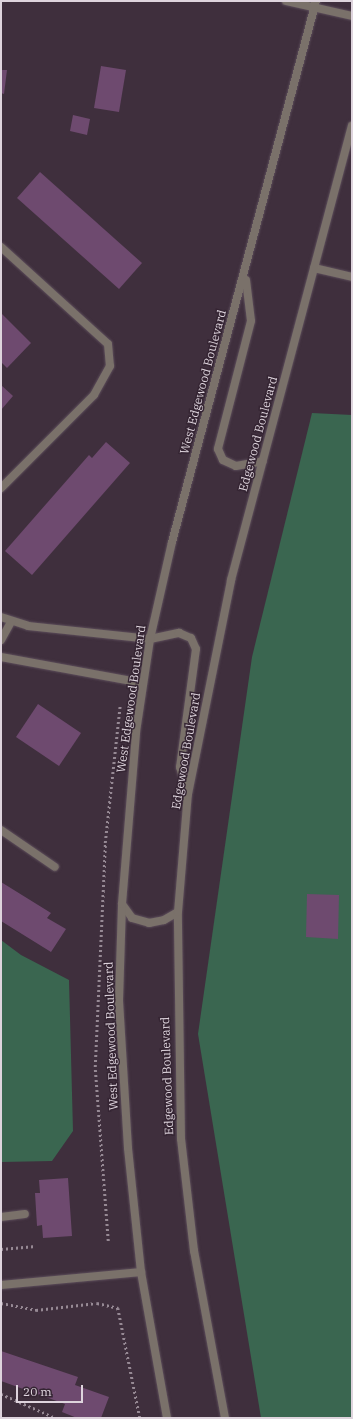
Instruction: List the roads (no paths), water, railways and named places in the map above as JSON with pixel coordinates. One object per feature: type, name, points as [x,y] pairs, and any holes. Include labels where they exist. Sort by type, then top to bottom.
[{"type":"street","points":[[286,1],[315,3],[352,16]]},
{"type":"street","name":"West Edgewood Boulevard","points":[[167,1418],[141,1272],[128,1148],[121,1023],[122,904],[143,683],[150,639],[172,542],[245,276],[315,3]]},
{"type":"street","name":"Edgewood Boulevard","points":[[225,1418],[194,1250],[181,1139],[178,912],[188,794],[231,580],[352,126]]},
{"type":"street","points":[[1,247],[108,344],[110,366],[94,395],[1,488]]},
{"type":"street","points":[[314,268],[352,277]]},
{"type":"street","points":[[245,276],[251,321],[218,449],[223,460],[236,466],[263,461]]},
{"type":"street","points":[[1,618],[11,622],[150,639],[180,633],[191,638],[196,649],[180,767],[188,794]]},
{"type":"street","points":[[1,640],[11,622]]},
{"type":"street","points":[[1,657],[143,683]]},
{"type":"street","points":[[1,830],[55,867]]},
{"type":"street","points":[[122,904],[132,918],[149,923],[164,920],[178,912]]},
{"type":"street","points":[[1,1217],[25,1214]]},
{"type":"street","points":[[1,1285],[141,1272]]}]
